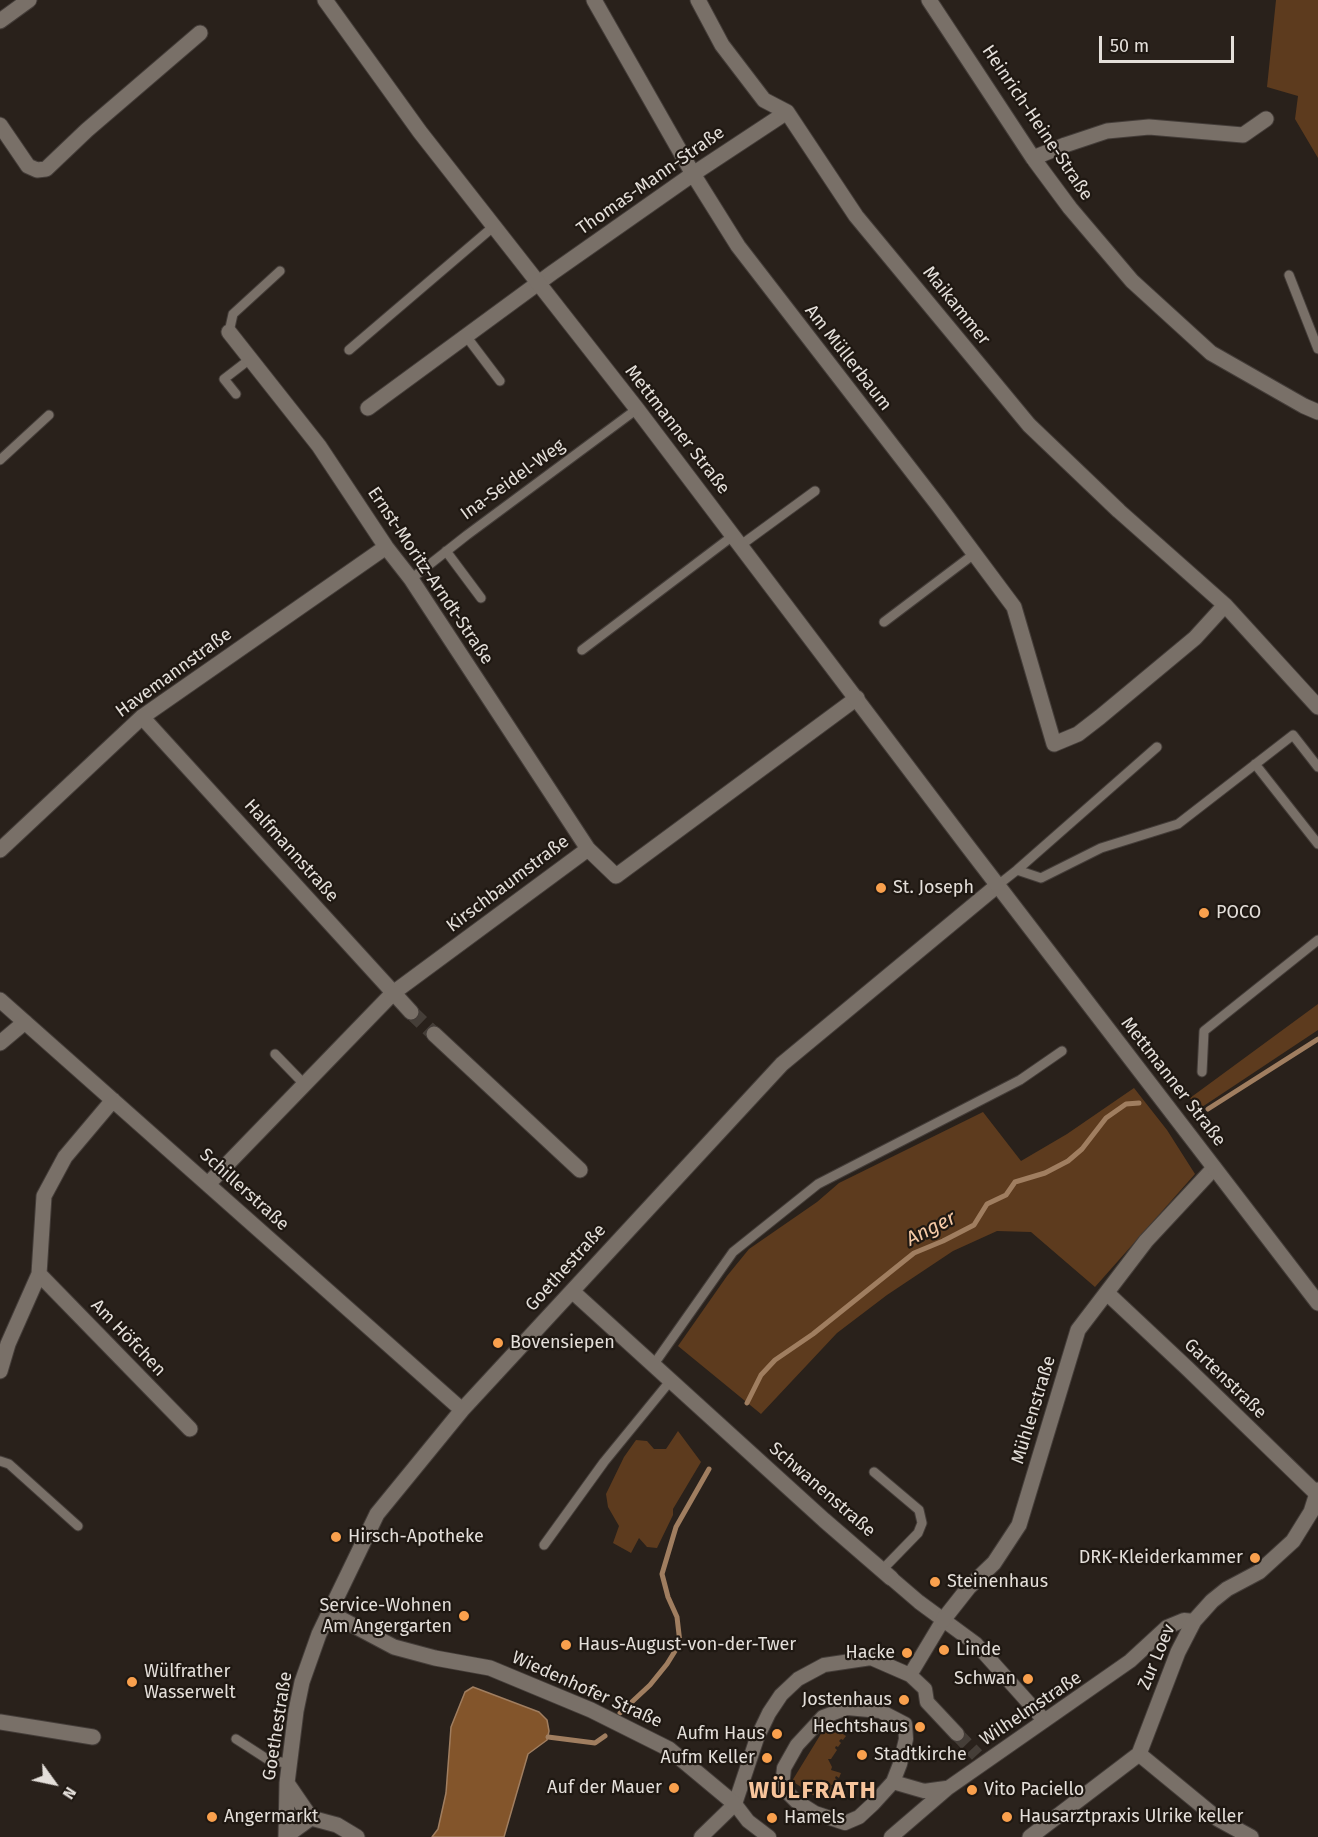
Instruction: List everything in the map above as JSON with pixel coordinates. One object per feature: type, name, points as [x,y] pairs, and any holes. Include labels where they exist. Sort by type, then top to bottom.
[{"type":"street","points":[[0,21],[29,0]]},
{"type":"street","name":"Mettmanner Straße","points":[[325,0],[420,132],[637,409],[1318,1303]]},
{"type":"street","name":"Am Müllerbaum","points":[[594,0],[693,174],[738,246],[1014,607],[1054,744],[1078,734],[1100,717],[1195,638],[1226,605]]},
{"type":"street","name":"Maikammer","points":[[698,0],[722,45],[764,100],[787,112],[856,216],[1029,425],[1119,512],[1226,605],[1318,707]]},
{"type":"street","name":"Heinrich-Heine-Straße","points":[[929,0],[1033,158],[1070,208],[1132,281],[1211,353],[1318,412]]},
{"type":"street","points":[[2,131],[28,166],[37,170],[46,169],[87,130],[200,33]]},
{"type":"street","name":"Thomas-Mann-Straße","points":[[368,408],[693,174],[787,112]]},
{"type":"street","points":[[1033,158],[1107,131],[1149,127],[1243,135],[1266,119]]},
{"type":"street","name":"Ernst-Moritz-Arndt-Straße","points":[[230,332],[318,446],[386,547],[411,579],[588,849]]},
{"type":"street","name":"Havemannstraße","points":[[0,850],[142,717],[386,547]]},
{"type":"street","name":"Kirschbaumstraße","points":[[208,1184],[393,993],[588,849],[616,876],[857,698]]},
{"type":"street","name":"Halfmannstraße","points":[[142,717],[411,1012]]},
{"type":"street","name":"Goethestraße","points":[[286,1837],[287,1783],[302,1682],[311,1652],[378,1514],[462,1410],[782,1064],[998,885]]},
{"type":"street","name":"Schillerstraße","points":[[0,1000],[462,1410]]},
{"type":"street","points":[[0,1043],[25,1022]]},
{"type":"street","points":[[434,1034],[580,1170]]},
{"type":"street","points":[[0,1371],[8,1344],[39,1274],[44,1197],[65,1157],[113,1100]]},
{"type":"street","name":"Mühlenstraße","points":[[910,1674],[943,1620],[969,1587],[994,1563],[1019,1525],[1078,1330],[1146,1242],[1214,1168]]},
{"type":"street","name":"Am Höfchen","points":[[39,1274],[190,1429]]},
{"type":"street","name":"Schwanenstraße","points":[[572,1291],[806,1504],[887,1574],[976,1644],[1044,1720]]},
{"type":"street","name":"Gartenstraße","points":[[1107,1293],[1317,1492]]},
{"type":"street","name":"Zur Loev","points":[[1139,1754],[1178,1652],[1194,1621],[1212,1600],[1259,1572],[1293,1541],[1311,1512],[1317,1492]]},
{"type":"street","name":"Wiedenhofer Straße","points":[[330,1613],[394,1647],[435,1658],[490,1668],[591,1710],[669,1749],[735,1804],[747,1821],[769,1837]]},
{"type":"street","name":"Wilhelmstraße","points":[[891,1837],[981,1759],[1068,1706],[1130,1661],[1167,1627],[1185,1620],[1194,1621]]},
{"type":"street","points":[[701,1837],[735,1804],[757,1738],[781,1695],[798,1679],[824,1665],[871,1658],[910,1674],[925,1689],[927,1702],[957,1734]]},
{"type":"street","points":[[847,1708],[880,1711],[905,1724],[906,1739],[893,1782],[859,1817],[845,1823],[815,1813],[796,1802],[782,1787],[784,1768],[797,1745],[824,1717],[847,1708]]},
{"type":"street","points":[[0,1722],[93,1737]]},
{"type":"street","points":[[1030,1837],[1139,1754],[1218,1819],[1251,1837]]},
{"type":"street","points":[[893,1782],[924,1791],[948,1788]]},
{"type":"street","points":[[287,1783],[311,1818],[337,1825],[357,1837]]},
{"type":"street","points":[[286,1837],[311,1818]]},
{"type":"lane","points":[[349,350],[493,227]]},
{"type":"lane","points":[[230,332],[233,314],[280,271]]},
{"type":"lane","points":[[1289,275],[1318,349]]},
{"type":"lane","points":[[466,336],[500,381]]},
{"type":"lane","points":[[236,394],[224,379],[250,358]]},
{"type":"lane","name":"Ina-Seidel-Weg","points":[[411,579],[637,409]]},
{"type":"lane","points":[[0,460],[49,415]]},
{"type":"lane","points":[[582,650],[737,540],[815,491]]},
{"type":"lane","points":[[446,551],[481,598]]},
{"type":"lane","points":[[884,622],[974,554]]},
{"type":"lane","points":[[1017,870],[1041,878],[1101,848],[1178,824],[1293,735],[1318,767]]},
{"type":"lane","points":[[998,885],[1157,747]]},
{"type":"lane","points":[[1255,764],[1318,844]]},
{"type":"lane","points":[[1202,1072],[1204,1031],[1318,940]]},
{"type":"lane","points":[[654,1364],[733,1252],[818,1184],[1020,1080],[1062,1051]]},
{"type":"lane","points":[[275,1054],[305,1084]]},
{"type":"lane","points":[[544,1545],[604,1462],[671,1380]]},
{"type":"lane","points":[[0,1461],[9,1464],[78,1526]]},
{"type":"lane","points":[[874,1472],[919,1510],[922,1523],[918,1533],[887,1574]]},
{"type":"lane","points":[[236,1739],[267,1759],[290,1764]]},
{"type":"shaded area","points":[[1276,0],[1318,0],[1318,158],[1295,119],[1298,96],[1267,87]]},
{"type":"shaded area","points":[[1318,1004],[1318,1030],[1199,1109],[1190,1098]]},
{"type":"shaded area","points":[[1134,1088],[1167,1130],[1195,1174],[1095,1287],[1031,1232],[997,1231],[953,1251],[887,1295],[837,1333],[761,1414],[678,1346],[727,1276],[749,1249],[817,1202],[839,1183],[983,1112],[1021,1161],[1067,1134]]},
{"type":"shaded area","points":[[678,1431],[701,1462],[673,1509],[673,1515],[657,1548],[647,1547],[639,1538],[631,1553],[613,1543],[619,1526],[608,1507],[606,1494],[624,1457],[636,1440],[647,1441],[654,1449],[666,1449]]},
{"type":"shaded area","points":[[473,1687],[539,1712],[547,1720],[549,1731],[547,1740],[528,1754],[504,1837],[432,1837],[438,1829],[446,1793],[451,1727],[465,1692]]},
{"type":"shaded area","points":[[827,1724],[846,1736],[839,1741],[841,1743],[835,1748],[837,1750],[831,1759],[828,1759],[831,1770],[841,1773],[839,1778],[836,1776],[837,1780],[834,1785],[831,1785],[835,1798],[816,1797],[792,1781]]},
{"type":"waterway","name":"Anger","points":[[1208,1109],[1318,1039]]},
{"type":"waterway","name":"Anger","points":[[747,1403],[761,1375],[775,1360],[813,1334],[914,1253],[974,1225],[987,1204],[1006,1195],[1015,1182],[1045,1173],[1068,1161],[1082,1149],[1106,1118],[1126,1104],[1139,1103]]},
{"type":"waterway","name":"Anger","points":[[620,1713],[650,1685],[680,1643],[677,1617],[668,1597],[662,1574],[676,1527],[709,1469]]},
{"type":"waterway","name":"Anger","points":[[548,1737],[595,1743],[605,1736]]},
{"type":"tunnel","points":[[411,1012],[434,1034]]},
{"type":"tunnel","points":[[957,1734],[977,1755]]},
{"type":"place","name":"St. Joseph","points":[[881,888]]},
{"type":"place","name":"POCO","points":[[1204,913]]},
{"type":"place","name":"Bovensiepen","points":[[498,1343]]},
{"type":"place","name":"Hirsch-Apotheke","points":[[336,1537]]},
{"type":"place","name":"DRK-Kleiderkammer","points":[[1255,1558]]},
{"type":"place","name":"Steinenhaus","points":[[935,1582]]},
{"type":"place","name":"Service-Wohnen Am Angergarten","points":[[464,1616]]},
{"type":"place","name":"Haus-August-von-der-Twer","points":[[566,1645]]},
{"type":"place","name":"Linde","points":[[944,1650]]},
{"type":"place","name":"Hacke","points":[[907,1653]]},
{"type":"place","name":"Schwan","points":[[1028,1679]]},
{"type":"place","name":"Wülfrather Wasserwelt","points":[[132,1682]]},
{"type":"place","name":"Jostenhaus","points":[[904,1700]]},
{"type":"place","name":"Hechtshaus","points":[[920,1727]]},
{"type":"place","name":"Aufm Haus","points":[[777,1734]]},
{"type":"place","name":"Stadtkirche","points":[[862,1755]]},
{"type":"place","name":"Aufm Keller","points":[[767,1758]]},
{"type":"place","name":"Auf der Mauer","points":[[674,1788]]},
{"type":"place","name":"Vito Paciello","points":[[972,1790]]},
{"type":"place","name":"Angermarkt","points":[[212,1817]]},
{"type":"place","name":"Hausarztpraxis Ulrike keller","points":[[1007,1817]]},
{"type":"place","name":"Hamels","points":[[772,1818]]},
{"type":"district","name":"WÜLFRATH","points":[[813,1791]]}]
